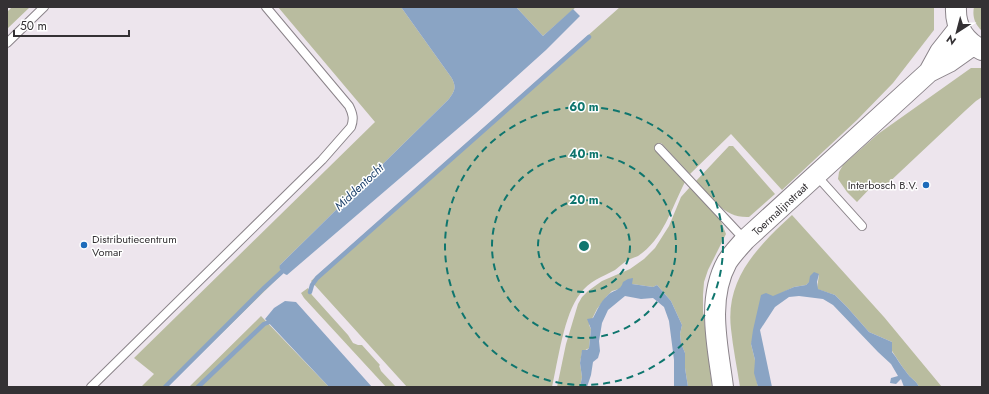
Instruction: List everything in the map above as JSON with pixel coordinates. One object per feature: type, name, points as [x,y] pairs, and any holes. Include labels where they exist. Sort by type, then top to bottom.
[{"type":"street","points":[[956,7],[956,16],[959,28],[965,39],[978,48]]},
{"type":"street","name":"Toermalijnstraat","points":[[929,72],[940,52],[959,28]]},
{"type":"street","name":"Toermalijnstraat","points":[[723,387],[716,330],[717,293],[719,283],[728,261],[745,240],[929,72],[978,48]]},
{"type":"lane","points":[[7,43],[44,7]]},
{"type":"lane","points":[[91,387],[322,160],[350,127],[353,121],[353,114],[350,106],[266,7]]},
{"type":"lane","points":[[659,148],[745,240]]},
{"type":"lane","points":[[816,175],[862,226]]},
{"type":"green space","points":[[12,7],[30,7],[7,29],[7,12]]},
{"type":"green space","points":[[278,7],[401,7],[451,77],[455,86],[454,91],[448,100],[280,265],[280,270],[283,273],[167,387],[141,387],[154,374],[134,358],[375,122]]},
{"type":"green space","points":[[516,7],[576,7],[543,36]]},
{"type":"green space","points":[[620,7],[934,7],[934,30],[893,83],[857,120],[782,190],[731,134],[690,174],[661,143],[655,149],[685,182],[666,222],[647,249],[638,256],[630,259],[615,270],[587,286],[574,303],[559,351],[552,387],[407,387],[311,281]]},
{"type":"green space","points":[[974,7],[982,7],[982,31],[973,14]]},
{"type":"green space","points":[[971,68],[982,68],[982,97],[966,110],[883,188],[876,182],[857,202],[847,192],[838,179],[839,172],[843,165],[878,134]]},
{"type":"green space","points":[[729,146],[733,146],[775,194],[749,217],[732,214],[725,211],[696,181]]},
{"type":"green space","points":[[690,187],[720,219],[726,234],[708,270],[704,282],[703,311],[712,387],[688,387],[685,368],[685,353],[681,343],[680,334],[682,325],[671,301],[657,285],[653,287],[632,283],[612,291],[597,309],[589,325],[591,329],[589,348],[582,352],[580,363],[582,377],[580,387],[557,387],[566,344],[578,304],[582,297],[602,281],[630,269],[644,259],[655,248],[669,226],[681,197]]},
{"type":"green space","points":[[792,215],[884,317],[942,387],[919,387],[917,383],[908,375],[892,351],[892,342],[869,332],[835,295],[817,289],[819,274],[806,285],[794,287],[773,297],[751,344],[755,360],[755,373],[758,387],[740,387],[731,329],[733,294],[746,265],[767,239]]},
{"type":"green space","points":[[308,288],[312,295],[348,335],[353,343],[362,345],[380,365],[381,371],[396,387],[386,387],[304,298],[301,293]]},
{"type":"green space","points":[[261,316],[329,387],[189,387]]},
{"type":"water","points":[[401,7],[516,7],[543,36],[573,9],[580,16],[546,50],[476,113],[287,275],[280,270],[280,265],[448,100],[454,91],[455,86],[451,77]]},
{"type":"water","points":[[814,272],[819,274],[817,282],[818,289],[835,295],[869,332],[892,342],[892,352],[908,375],[917,383],[919,387],[904,387],[901,379],[896,384],[890,383],[891,378],[898,376],[891,364],[833,305],[823,299],[799,296],[789,297],[775,307],[760,330],[772,387],[758,387],[754,373],[755,360],[751,344],[761,295],[766,293],[773,296],[794,287],[806,285],[809,282],[810,276]]},
{"type":"water","points":[[633,278],[632,284],[653,287],[657,285],[671,301],[682,325],[680,334],[681,343],[685,353],[685,368],[688,387],[674,387],[674,360],[669,321],[664,307],[653,298],[641,299],[625,296],[608,310],[602,323],[598,358],[593,362],[587,387],[580,387],[582,377],[580,363],[582,350],[587,350],[589,348],[591,329],[587,319],[593,318],[609,294],[618,289],[623,282]]},
{"type":"water","points":[[285,301],[296,302],[372,387],[329,387],[265,319],[274,308]]},
{"type":"waterway","name":"Middentocht","points":[[310,292],[312,285],[317,278],[589,37]]},
{"type":"waterway","name":"Middentocht","points":[[165,387],[286,268]]},
{"type":"waterway","name":"Middentocht","points":[[198,387],[264,324],[272,321]]},
{"type":"place","name":"Interbosch B.V.","points":[[926,185]]},
{"type":"place","name":"Distributiecentrum Vomar","points":[[84,245]]}]
